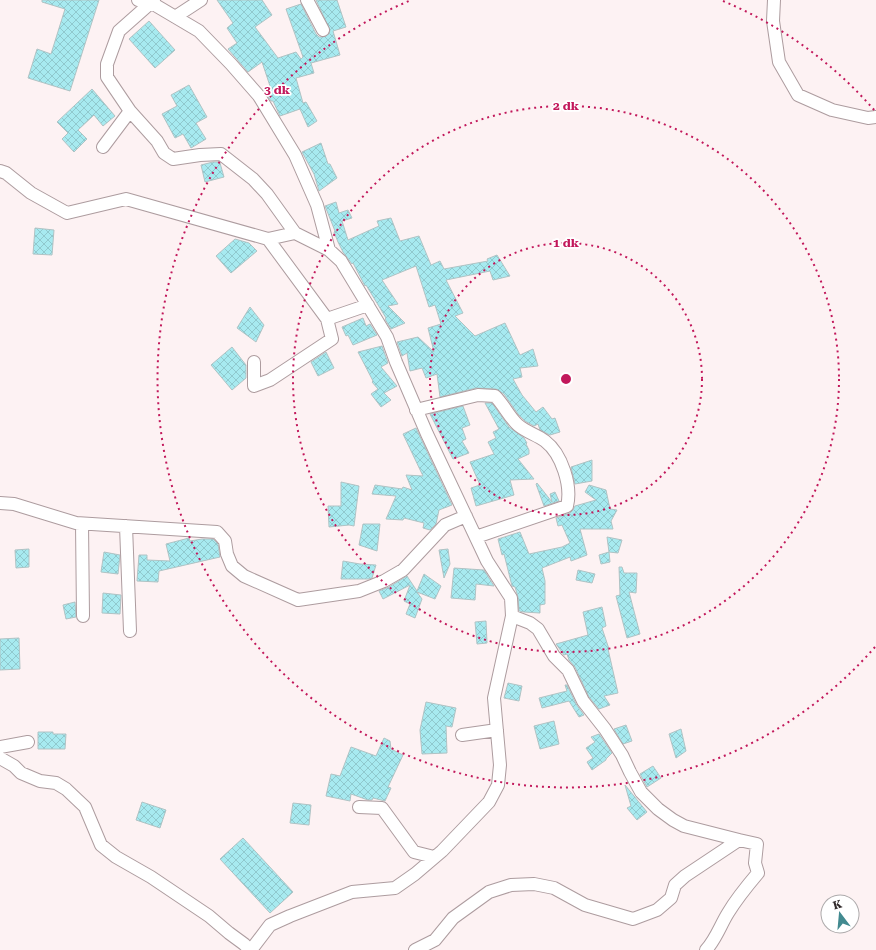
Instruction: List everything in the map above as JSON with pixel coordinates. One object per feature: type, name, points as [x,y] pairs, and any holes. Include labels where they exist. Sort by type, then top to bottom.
[{"type":"street","points":[[138,0],[152,1],[199,31],[259,96],[295,156],[317,205],[328,250]]},
{"type":"street","points":[[175,17],[201,0]]},
{"type":"street","points":[[307,0],[323,30]]},
{"type":"street","points":[[774,0],[772,21],[779,62],[798,95],[832,110],[868,118],[876,117]]},
{"type":"street","points":[[0,758],[21,773],[40,781],[56,783],[66,789],[85,807],[101,845],[116,857],[151,877],[209,916],[250,950],[270,925],[314,906],[352,892],[395,888],[434,858],[489,802],[498,786],[500,765],[494,698],[512,616],[511,598],[487,561],[416,410],[387,337],[341,261],[328,250],[295,233],[267,194],[253,179],[221,154],[200,155],[173,160],[164,153],[156,141],[130,111],[107,77],[107,64],[119,31],[152,1]]},
{"type":"street","points":[[103,146],[130,111]]},
{"type":"street","points":[[0,172],[6,173],[31,193],[67,213],[126,199],[268,239],[295,233]]},
{"type":"street","points":[[254,362],[254,386],[270,380],[332,339],[327,319],[268,239]]},
{"type":"street","points":[[327,319],[368,305]]},
{"type":"street","points":[[416,410],[478,395],[495,396],[519,426],[553,448],[559,459],[567,489],[567,506],[476,537]]},
{"type":"street","points":[[0,503],[14,504],[82,524],[218,532],[225,541],[227,554],[232,566],[244,576],[298,600],[359,591],[384,581],[403,570],[445,525],[466,516]]},
{"type":"street","points":[[82,524],[83,616]]},
{"type":"street","points":[[126,526],[130,631]]},
{"type":"street","points":[[512,616],[524,620],[538,629],[554,656],[568,670],[583,701],[605,729],[622,755],[641,792],[658,809],[684,826],[757,844],[755,863],[758,873],[740,894],[714,940],[706,950]]},
{"type":"street","points":[[462,735],[497,730]]},
{"type":"street","points":[[0,747],[28,742]]},
{"type":"street","points":[[359,807],[382,808],[414,852],[434,858]]},
{"type":"street","points":[[415,950],[435,940],[453,918],[489,892],[511,885],[534,884],[554,888],[585,905],[632,919],[657,910],[670,898],[675,885],[685,876],[739,840]]},
{"type":"building","points":[[42,0],[99,0],[70,91],[28,78],[37,49],[51,54],[65,9],[42,2]]},
{"type":"building","points":[[217,0],[262,0],[272,15],[255,27],[278,58],[296,52],[301,59],[303,57],[286,9],[301,4],[316,34],[319,37],[323,37],[329,34],[330,30],[316,0],[337,0],[346,27],[333,31],[340,55],[311,63],[314,73],[296,78],[303,103],[306,102],[317,121],[308,127],[300,109],[280,116],[273,101],[271,101],[265,92],[271,89],[262,62],[248,72],[228,49],[237,43],[227,28],[233,23]]},
{"type":"building","points":[[149,21],[175,50],[155,68],[129,39]]},
{"type":"building","points":[[189,85],[207,117],[196,123],[206,139],[191,148],[183,134],[175,138],[162,114],[177,106],[171,95]]},
{"type":"building","points":[[92,89],[115,116],[103,126],[94,115],[78,130],[87,139],[74,152],[62,139],[68,133],[57,122]]},
{"type":"building","points":[[321,143],[328,164],[330,164],[337,178],[319,191],[314,174],[302,152]]},
{"type":"building","points":[[213,162],[220,163],[224,177],[205,182],[201,165]]},
{"type":"building","points":[[336,202],[339,213],[348,210],[352,218],[342,221],[348,240],[379,226],[377,221],[391,218],[400,241],[419,236],[431,265],[440,261],[444,269],[488,261],[487,259],[497,255],[510,276],[493,280],[490,271],[446,280],[463,313],[455,316],[475,336],[505,323],[520,355],[533,349],[538,366],[520,368],[522,377],[513,379],[522,395],[536,412],[543,407],[552,419],[555,418],[560,432],[550,435],[540,430],[538,424],[534,426],[525,421],[518,414],[504,394],[496,389],[476,388],[440,397],[437,374],[426,378],[422,368],[410,371],[407,353],[402,356],[397,342],[418,337],[434,352],[428,328],[441,324],[435,305],[429,307],[416,266],[382,280],[398,304],[388,306],[405,323],[391,329],[353,263],[352,264],[343,252],[338,242],[325,206]]},
{"type":"building","points":[[35,228],[54,230],[52,255],[33,254]]},
{"type":"building","points":[[235,239],[249,243],[257,251],[231,273],[216,256]]},
{"type":"building","points":[[250,307],[264,325],[256,342],[237,328]]},
{"type":"building","points":[[363,318],[366,326],[370,324],[377,335],[353,345],[348,335],[346,336],[342,327]]},
{"type":"building","points":[[382,346],[388,363],[381,367],[397,386],[384,393],[391,400],[381,407],[371,394],[378,389],[372,382],[373,381],[358,352]]},
{"type":"building","points":[[232,347],[246,365],[246,378],[232,390],[211,365]]},
{"type":"building","points":[[326,352],[334,368],[318,376],[311,362]]},
{"type":"building","points":[[485,403],[492,403],[509,427],[524,438],[527,443],[529,454],[518,459],[534,479],[510,480],[514,495],[476,506],[471,488],[480,485],[470,462],[494,454],[488,442],[496,438],[493,432],[499,429]]},
{"type":"building","points":[[463,406],[470,425],[462,428],[466,439],[462,441],[469,453],[453,459],[430,414]]},
{"type":"building","points":[[416,428],[452,505],[439,510],[436,524],[430,530],[423,528],[424,523],[404,518],[403,520],[386,519],[396,496],[372,494],[375,485],[402,489],[403,487],[412,490],[406,475],[423,476],[403,434]]},
{"type":"building","points":[[592,460],[592,481],[575,484],[571,467]]},
{"type":"building","points":[[341,482],[359,486],[354,526],[329,527],[328,506],[341,506]]},
{"type":"building","points":[[537,483],[552,502],[550,494],[555,492],[559,501],[544,506],[536,484]]},
{"type":"building","points":[[589,485],[606,490],[610,509],[617,510],[611,521],[613,529],[580,529],[587,555],[571,561],[570,557],[542,568],[545,581],[545,604],[540,605],[540,613],[519,611],[518,597],[515,587],[512,586],[504,554],[502,555],[498,539],[520,532],[529,554],[562,547],[570,543],[562,525],[558,526],[556,518],[570,513],[575,506],[596,500],[585,492]]},
{"type":"building","points":[[363,524],[380,524],[377,551],[359,545]]},
{"type":"building","points":[[607,537],[622,540],[618,553],[609,552]]},
{"type":"building","points":[[189,538],[190,541],[213,539],[218,544],[220,557],[159,571],[158,582],[137,581],[139,555],[147,555],[147,560],[170,561],[166,544]]},
{"type":"building","points":[[29,549],[29,567],[16,568],[15,550]]},
{"type":"building","points":[[448,549],[450,564],[444,578],[439,550]]},
{"type":"building","points":[[104,552],[120,555],[118,574],[101,572]]},
{"type":"building","points":[[609,552],[610,562],[601,564],[599,555]]},
{"type":"building","points":[[343,561],[376,565],[372,578],[341,579]]},
{"type":"building","points":[[619,567],[622,567],[624,573],[637,573],[636,593],[629,592],[640,634],[627,638],[616,596],[620,595]]},
{"type":"building","points":[[454,568],[484,570],[494,586],[476,584],[475,600],[451,598]]},
{"type":"building","points":[[578,570],[595,574],[592,583],[576,580]]},
{"type":"building","points":[[424,574],[441,586],[435,599],[417,592],[422,599],[415,618],[406,614],[410,604],[404,601],[410,585],[383,599],[379,591],[407,576],[417,591]]},
{"type":"building","points":[[103,593],[121,595],[120,614],[102,613]]},
{"type":"building","points":[[75,602],[76,617],[66,619],[63,605]]},
{"type":"building","points":[[602,607],[606,626],[602,628],[609,649],[618,693],[604,696],[610,705],[599,709],[589,697],[575,667],[569,660],[567,654],[564,655],[556,644],[588,635],[583,612]]},
{"type":"building","points":[[486,621],[487,643],[477,644],[475,622]]},
{"type":"building","points":[[19,638],[20,669],[0,670],[0,639]]},
{"type":"building","points":[[508,683],[522,686],[519,701],[504,698]]},
{"type":"building","points":[[565,685],[567,685],[576,704],[584,715],[579,717],[569,701],[542,708],[539,698],[567,691]]},
{"type":"building","points":[[426,702],[456,708],[452,727],[446,726],[447,753],[422,754],[420,730]]},
{"type":"building","points":[[554,721],[559,744],[540,749],[534,726]]},
{"type":"building","points":[[626,725],[632,741],[623,744],[614,729]]},
{"type":"building","points":[[681,729],[686,751],[676,758],[669,734]]},
{"type":"building","points":[[38,732],[66,734],[65,749],[38,749]]},
{"type":"building","points":[[599,734],[612,753],[606,760],[592,770],[587,762],[593,758],[586,748],[595,742],[591,737]]},
{"type":"building","points":[[384,738],[390,741],[391,749],[403,755],[388,787],[391,788],[385,801],[373,798],[372,800],[368,800],[351,794],[350,801],[326,796],[331,774],[340,776],[351,747],[376,756]]},
{"type":"building","points":[[653,766],[661,778],[647,787],[640,774]]},
{"type":"building","points":[[625,785],[647,812],[637,820],[627,808],[631,806]]},
{"type":"building","points":[[142,802],[166,810],[160,828],[136,820]]},
{"type":"building","points":[[293,803],[311,805],[309,825],[290,823]]},
{"type":"building","points":[[243,838],[293,892],[270,913],[220,859]]}]
